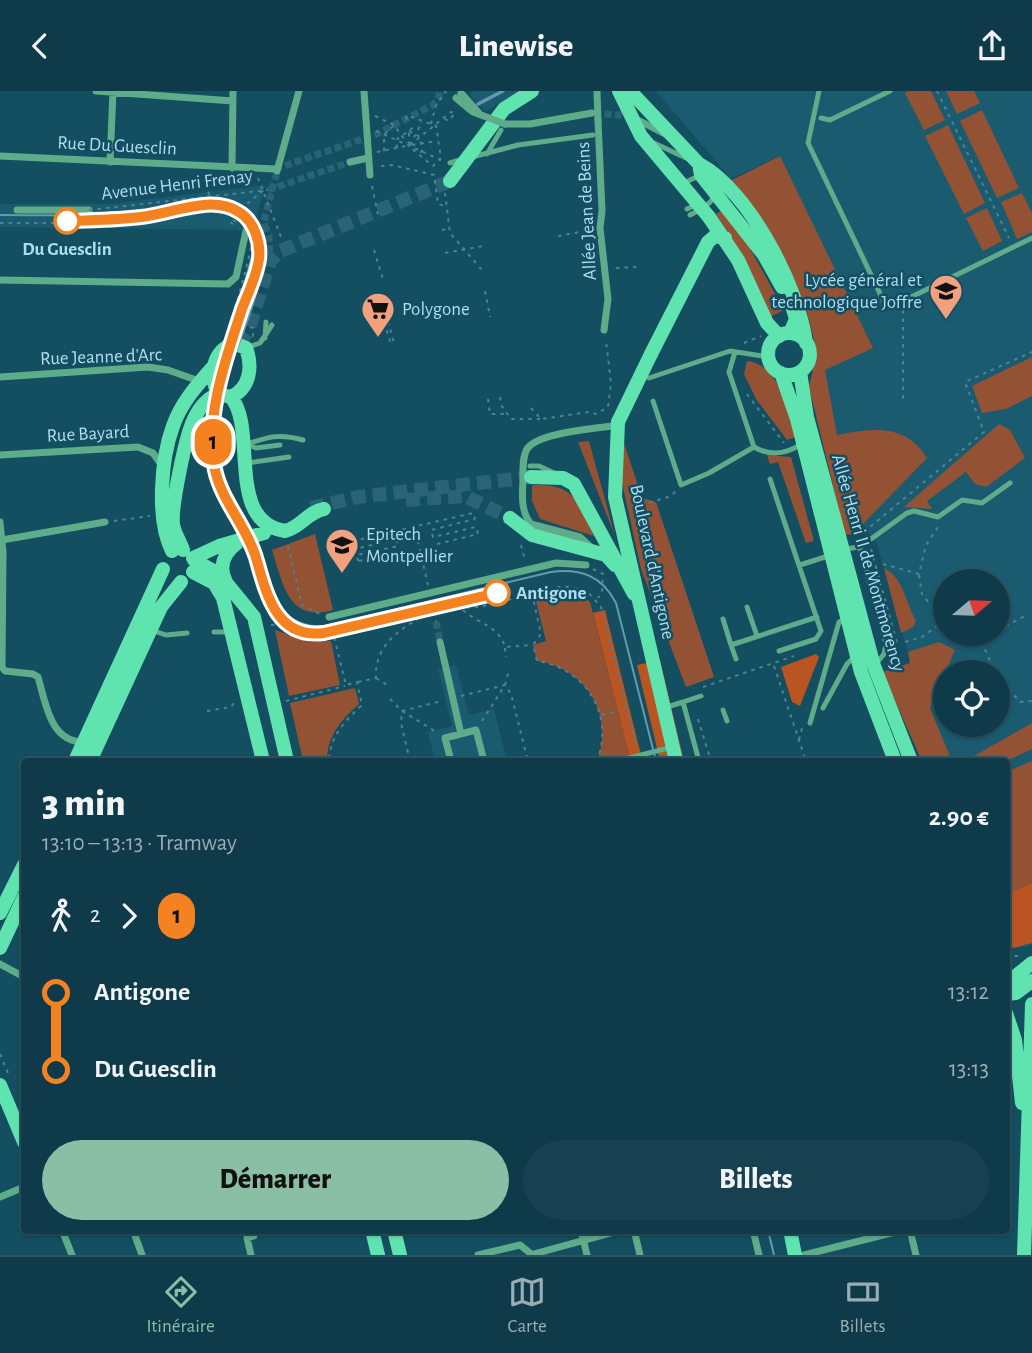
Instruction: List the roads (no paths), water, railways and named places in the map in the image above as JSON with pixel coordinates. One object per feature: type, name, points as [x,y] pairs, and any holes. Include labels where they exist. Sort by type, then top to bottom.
[{"type":"street","points":[[96,91],[233,101]]},
{"type":"street","points":[[232,168],[233,91]]},
{"type":"street","name":"Rue Du Guesclin","points":[[0,156],[276,170],[299,91]]},
{"type":"street","points":[[364,91],[370,171]]},
{"type":"street","points":[[445,178],[471,157],[504,109],[532,91]]},
{"type":"street","name":"Allée Jean de Beins","points":[[597,91],[602,211],[600,228],[608,299],[604,330]]},
{"type":"street","points":[[619,91],[641,136],[728,243],[767,323],[785,335],[806,343]]},
{"type":"street","points":[[630,91],[678,141],[696,173],[719,197],[780,264],[803,317],[810,356],[800,372],[790,375],[780,373],[769,357],[771,344],[785,335],[796,319],[764,255],[719,197]]},
{"type":"street","points":[[110,162],[113,92]]},
{"type":"street","points":[[457,93],[463,106],[503,127],[592,113]]},
{"type":"street","points":[[640,121],[678,141]]},
{"type":"street","points":[[351,163],[368,157]]},
{"type":"street","points":[[17,211],[89,210]]},
{"type":"street","points":[[0,281],[228,284],[236,277],[246,231]]},
{"type":"street","name":"Boulevard d'Antigone","points":[[674,754],[615,496],[618,424],[708,242],[715,236],[728,243]]},
{"type":"street","points":[[230,345],[256,251]]},
{"type":"street","points":[[261,758],[220,589],[187,558],[164,534],[162,515],[164,472],[172,427],[200,381],[213,367],[222,350],[230,345],[251,346],[247,382],[242,390],[205,403],[194,419],[184,454],[173,517],[175,533],[187,558],[219,574],[250,609],[287,758]]},
{"type":"street","name":"Rue Jeanne d'Arc","points":[[0,377],[148,367],[169,370],[200,381]]},
{"type":"street","points":[[213,367],[225,395],[239,417],[251,501],[267,523],[280,530],[294,529],[308,513],[324,509]]},
{"type":"street","name":"Allée Henri II de Montmorency","points":[[800,372],[802,394],[857,656],[894,758]]},
{"type":"street","name":"Allée Henri II de Montmorency","points":[[780,373],[874,667],[910,758]]},
{"type":"street","points":[[594,551],[580,537],[531,524],[527,519],[522,495],[524,459],[531,444],[548,436],[618,424]]},
{"type":"street","name":"Rue Bayard","points":[[0,455],[138,447],[153,453],[164,472]]},
{"type":"street","points":[[531,471],[563,478],[582,494],[641,607]]},
{"type":"street","points":[[510,518],[532,534],[606,555],[621,572]]},
{"type":"street","points":[[0,522],[2,667],[5,671],[38,677],[55,730],[65,739],[85,742]]},
{"type":"street","points":[[2,540],[105,522]]},
{"type":"street","points":[[77,758],[163,569],[164,558],[187,558],[264,533]]},
{"type":"street","points":[[227,583],[222,573],[224,555],[238,542]]},
{"type":"street","points":[[91,758],[151,629],[169,594],[181,582],[187,558]]},
{"type":"street","points":[[328,617],[556,563],[586,565]]},
{"type":"street","points":[[163,569],[167,578],[181,582]]},
{"type":"street","points":[[230,632],[256,626]]},
{"type":"street","points":[[440,642],[461,734]]},
{"type":"street","points":[[450,758],[445,738],[476,730],[483,758]]},
{"type":"street","points":[[1,910],[21,871]]},
{"type":"street","points":[[0,948],[21,903]]},
{"type":"street","points":[[1010,981],[1032,963]]},
{"type":"street","points":[[0,964],[21,976]]},
{"type":"street","points":[[1010,994],[1016,993],[1032,981]]},
{"type":"street","points":[[1024,1255],[1026,1121],[1032,1004]]},
{"type":"street","points":[[1010,1025],[1015,1040],[1026,1121]]},
{"type":"street","points":[[1010,1079],[1020,1090]]},
{"type":"street","points":[[0,1085],[21,1124]]},
{"type":"street","points":[[0,1198],[21,1188]]},
{"type":"street","points":[[64,1234],[72,1255]]},
{"type":"street","points":[[135,1234],[142,1255]]},
{"type":"street","points":[[251,1255],[247,1238],[254,1234]]},
{"type":"street","points":[[373,1234],[378,1255]]},
{"type":"street","points":[[395,1234],[400,1255]]},
{"type":"street","points":[[582,1234],[587,1255]]},
{"type":"street","points":[[478,1255],[520,1245],[530,1254],[606,1234]]},
{"type":"street","points":[[635,1234],[640,1255]]},
{"type":"street","points":[[754,1234],[759,1255]]},
{"type":"street","points":[[790,1234],[795,1255]]},
{"type":"street","points":[[804,1255],[887,1234]]},
{"type":"street","points":[[911,1234],[916,1255]]},
{"type":"lane","points":[[819,91],[808,143],[884,302],[902,302],[1032,238]]},
{"type":"lane","points":[[821,118],[830,120],[890,91]]},
{"type":"lane","points":[[486,154],[503,127]]},
{"type":"lane","points":[[450,163],[518,145],[593,135]]},
{"type":"lane","points":[[629,135],[696,173]]},
{"type":"lane","points":[[688,212],[705,207],[719,197]]},
{"type":"lane","points":[[251,346],[265,338],[269,323]]},
{"type":"lane","points":[[649,378],[735,352],[769,357]]},
{"type":"lane","points":[[735,352],[729,372],[754,447]]},
{"type":"lane","points":[[653,401],[681,485],[709,473],[754,447],[772,453],[786,453],[803,443]]},
{"type":"lane","points":[[245,445],[254,439],[277,436],[303,440]]},
{"type":"lane","points":[[245,445],[256,448],[280,445]]},
{"type":"lane","points":[[244,463],[289,457]]},
{"type":"lane","points":[[770,479],[817,617],[820,635],[779,651]]},
{"type":"lane","points":[[800,565],[860,547],[907,513],[914,511],[938,517],[961,500],[982,503],[1010,483]]},
{"type":"lane","points":[[860,547],[886,644],[884,654],[874,667]]},
{"type":"lane","points":[[747,607],[757,636]]},
{"type":"lane","points":[[731,645],[817,617]]},
{"type":"lane","points":[[810,723],[839,622],[848,618]]},
{"type":"lane","points":[[723,619],[736,659]]},
{"type":"lane","points":[[151,629],[166,635],[187,633]]},
{"type":"lane","points":[[214,632],[230,632]]},
{"type":"lane","points":[[823,708],[847,663],[857,656]]},
{"type":"lane","points":[[664,708],[701,696]]},
{"type":"lane","points":[[683,702],[698,758]]},
{"type":"lane","points":[[723,710],[727,721]]},
{"type":"lane","points":[[630,758],[674,754]]},
{"type":"tunnel","points":[[275,169],[377,134],[433,105],[439,98],[439,91]]},
{"type":"tunnel","points":[[594,113],[630,116]]},
{"type":"tunnel","points":[[268,190],[350,162]]},
{"type":"tunnel","points":[[256,251],[277,172]]},
{"type":"tunnel","points":[[238,344],[248,331],[270,261],[278,252],[450,181]]},
{"type":"tunnel","points":[[246,231],[254,224],[265,226],[269,235],[270,261]]},
{"type":"tunnel","points":[[311,508],[358,497],[531,477]]},
{"type":"tunnel","points":[[406,500],[465,496],[510,518]]},
{"type":"tunnel","points":[[436,622],[440,642]]},
{"type":"tram line","points":[[0,215],[131,213],[210,198],[231,201],[246,208],[258,223],[263,242],[262,265],[250,314],[228,377],[219,446],[223,474],[254,536],[278,603],[294,620],[322,627],[551,572],[572,571],[590,576],[604,586],[616,603],[655,758]]},
{"type":"tram line","name":"1","points":[[67,221],[143,217],[211,205],[227,206],[242,213],[250,222],[257,235],[258,261],[220,386],[213,446],[214,461],[221,487],[248,536],[267,598],[285,623],[304,632],[335,632],[497,593]]},
{"type":"tram line","points":[[769,1234],[774,1255]]},
{"type":"railway","points":[[478,104],[503,91]]},
{"type":"place","name":"Du Guesclin","points":[[67,221]]},
{"type":"place","name":"Lycée général et technologique Joffre","points":[[946,321]]},
{"type":"place","name":"Polygone","points":[[378,339]]},
{"type":"place","name":"Epitech Montpellier","points":[[342,575]]},
{"type":"place","name":"Antigone","points":[[497,593]]}]
